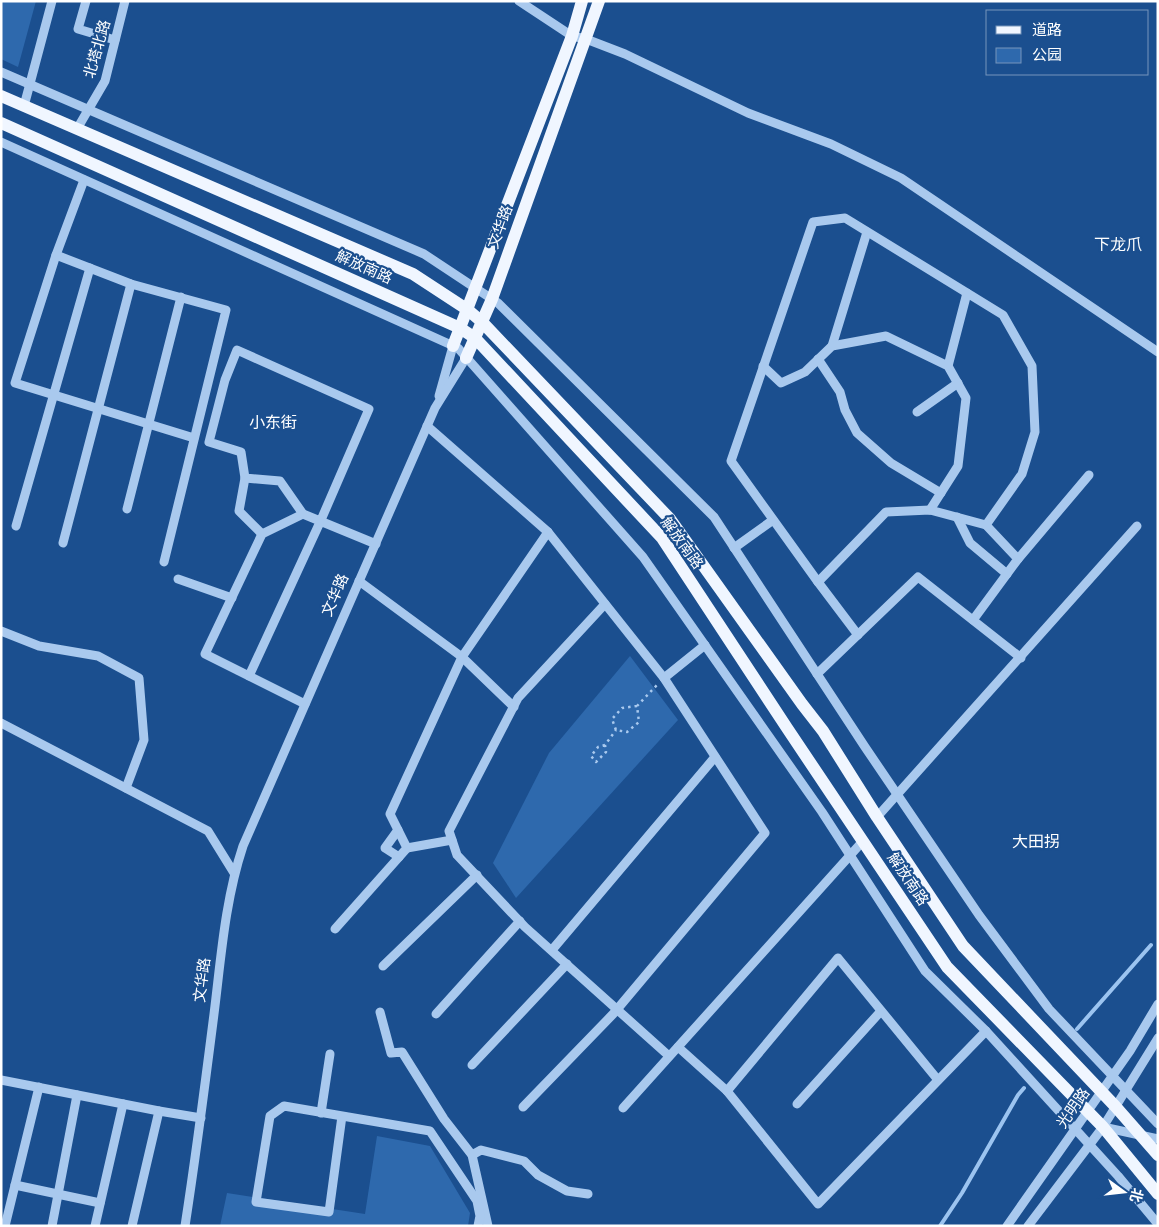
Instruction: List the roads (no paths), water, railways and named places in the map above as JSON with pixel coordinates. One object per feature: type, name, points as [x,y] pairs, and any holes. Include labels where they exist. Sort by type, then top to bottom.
[{"type":"main road","name":"文华路","points":[[453,346],[572,36],[582,1]]},
{"type":"main road","name":"文华路","points":[[466,358],[492,299],[599,1]]},
{"type":"main road","name":"解放南路","points":[[1,96],[413,274],[468,310],[482,322],[670,519],[802,704],[824,731],[877,817],[963,946],[1102,1092],[1158,1155]]},
{"type":"main road","name":"解放南路","points":[[1,122],[460,328],[475,338],[662,538],[786,728],[947,967],[1102,1127],[1158,1194]]},
{"type":"street","points":[[24,106],[52,1]]},
{"type":"street","points":[[86,1],[78,29],[115,40]]},
{"type":"street","name":"北塔北路","points":[[76,128],[105,81],[125,1]]},
{"type":"street","points":[[519,1],[572,36],[586,39],[625,54],[748,113],[831,144],[901,178],[1158,352]]},
{"type":"street","points":[[1,72],[424,254],[498,303],[714,517],[979,915],[1049,1010],[1158,1124]]},
{"type":"street","points":[[1,142],[458,348],[643,557],[822,812],[925,971],[986,1031],[1158,1224]]},
{"type":"street","points":[[84,180],[56,256],[15,384],[194,438]]},
{"type":"street","points":[[858,635],[731,461],[813,222],[845,218],[1003,315],[1032,366],[1035,432],[1022,474],[986,525]]},
{"type":"street","points":[[764,366],[781,383],[805,372],[832,346],[867,232]]},
{"type":"street","points":[[56,256],[131,284],[226,310],[164,562]]},
{"type":"street","points":[[16,526],[90,268]]},
{"type":"street","points":[[63,543],[131,284]]},
{"type":"street","points":[[948,366],[967,293]]},
{"type":"street","points":[[127,509],[181,297]]},
{"type":"street","points":[[832,346],[886,336],[948,366],[966,398],[958,466],[930,510]]},
{"type":"street","points":[[435,408],[453,346]]},
{"type":"street","points":[[249,676],[321,520],[368,409],[238,350],[225,380],[209,442],[241,452],[245,478],[239,511],[262,534]]},
{"type":"street","name":"文华路","points":[[186,1226],[234,873],[243,846],[435,408],[466,358]]},
{"type":"street","points":[[818,359],[840,392],[845,410],[858,433],[891,462],[941,493]]},
{"type":"street","points":[[917,412],[958,383]]},
{"type":"street","points":[[427,426],[548,532],[664,678],[765,833],[617,1009],[523,1107]]},
{"type":"street","points":[[973,620],[1018,559],[1089,475]]},
{"type":"street","points":[[245,478],[280,481],[304,514],[376,544]]},
{"type":"street","points":[[818,582],[886,512],[930,510],[986,525],[1018,559]]},
{"type":"street","points":[[304,514],[262,534],[205,654],[305,704]]},
{"type":"street","points":[[957,517],[970,543],[1007,574]]},
{"type":"street","points":[[734,548],[773,520]]},
{"type":"street","points":[[877,817],[896,793],[1020,658],[1137,526]]},
{"type":"street","points":[[407,848],[390,814],[462,657],[548,532]]},
{"type":"street","points":[[817,674],[918,577],[1020,658]]},
{"type":"street","points":[[178,579],[232,598]]},
{"type":"street","points":[[359,581],[462,657],[514,707]]},
{"type":"street","points":[[605,604],[518,698],[449,831],[457,855],[520,921],[669,1056]]},
{"type":"street","points":[[1,631],[39,646],[98,656],[139,678],[144,740],[126,788]]},
{"type":"street","points":[[664,678],[705,645]]},
{"type":"street","points":[[1,723],[208,831],[234,873]]},
{"type":"street","points":[[552,950],[715,757]]},
{"type":"street","points":[[398,830],[385,848],[399,857]]},
{"type":"street","points":[[336,929],[407,848],[452,840]]},
{"type":"street","points":[[623,1108],[863,841]]},
{"type":"street","points":[[383,966],[477,875]]},
{"type":"street","points":[[436,1014],[520,921]]},
{"type":"street","points":[[727,1091],[838,958],[938,1080]]},
{"type":"street","points":[[472,1066],[567,964]]},
{"type":"street","name":"光明路","points":[[1007,1226],[1130,1052],[1157,1008]]},
{"type":"street","points":[[797,1104],[882,1011]]},
{"type":"street","points":[[380,1012],[391,1053],[402,1052],[444,1119],[472,1155],[488,1226]]},
{"type":"street","points":[[678,1046],[727,1091],[818,1204],[986,1031]]},
{"type":"street","points":[[1028,1226],[1102,1127],[1158,1038]]},
{"type":"street","points":[[321,1113],[330,1054]]},
{"type":"street","points":[[1,1080],[201,1118]]},
{"type":"street","points":[[5,1226],[39,1087]]},
{"type":"street","points":[[52,1226],[77,1095]]},
{"type":"street","points":[[94,1226],[123,1104]]},
{"type":"street","points":[[342,1116],[329,1212],[256,1202],[270,1116],[284,1106],[430,1131],[477,1201],[480,1216],[478,1226]]},
{"type":"street","points":[[132,1226],[159,1111]]},
{"type":"street","points":[[1102,1127],[1158,1140]]},
{"type":"street","points":[[472,1155],[481,1150],[524,1161],[538,1175],[567,1191],[588,1194]]},
{"type":"street","points":[[15,1185],[100,1203]]},
{"type":"waterway","points":[[1077,1029],[1151,945]]},
{"type":"waterway","points":[[940,1226],[962,1193],[1018,1095],[1024,1088]]},
{"type":"district","name":"下龙爪","points":[[1118,244]]},
{"type":"district","name":"小东街","points":[[273,422]]},
{"type":"district","name":"大田拐","points":[[1036,841]]}]
